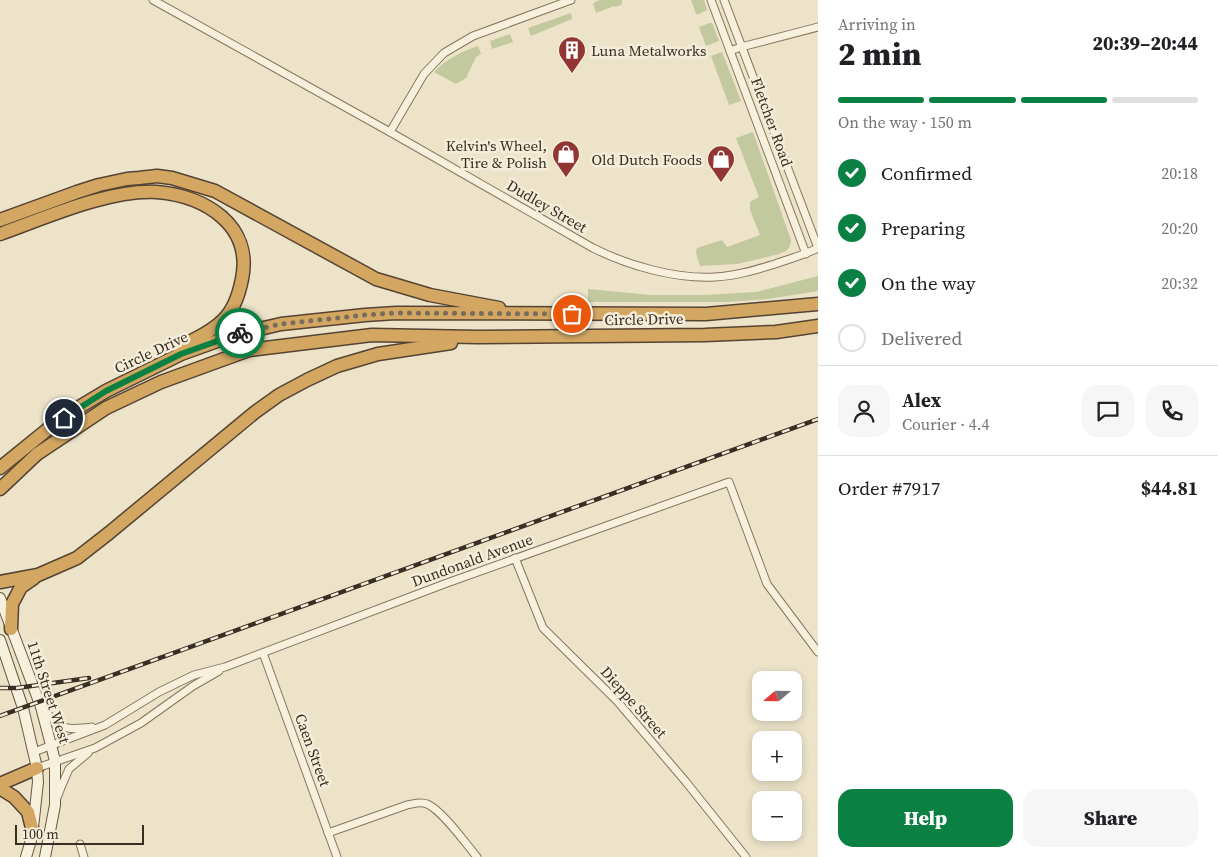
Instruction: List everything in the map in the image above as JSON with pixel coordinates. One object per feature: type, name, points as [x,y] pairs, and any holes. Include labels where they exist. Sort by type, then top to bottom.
[{"type":"highway","points":[[0,220],[99,185],[127,179],[157,176],[172,178],[214,191],[376,278],[430,295],[534,314]]},
{"type":"highway","points":[[0,234],[68,209],[98,200],[139,192],[172,194],[194,200],[215,212],[232,227],[244,253],[244,267],[237,300],[224,320],[205,334],[130,379]]},
{"type":"highway","name":"Circle Drive","points":[[0,468],[48,429],[106,391],[181,354],[234,335],[281,324],[396,313],[706,314],[818,304]]},
{"type":"highway","name":"Circle Drive","points":[[0,489],[37,454],[106,408],[161,382],[249,350],[372,335],[478,338],[713,335],[776,332],[818,326]]},
{"type":"highway","points":[[11,629],[12,604],[21,587],[38,575],[77,558],[91,548],[254,413],[279,395],[337,366],[378,354],[478,338]]},
{"type":"highway","points":[[0,582],[38,575]]},
{"type":"highway","points":[[0,784],[37,768]]},
{"type":"highway","points":[[0,788],[14,797],[28,812],[33,832]]},
{"type":"main road","name":"11th Street West","points":[[0,598],[41,707],[52,745],[55,805],[45,857]]},
{"type":"main road","name":"11th Street West","points":[[0,640],[21,701],[37,768],[38,782],[33,832],[26,857]]},
{"type":"street","name":"Dudley Street","points":[[153,0],[613,258],[641,267],[693,276],[715,277],[752,271],[806,254],[818,248]]},
{"type":"street","points":[[390,132],[424,74],[444,53],[473,36],[571,0]]},
{"type":"street","name":"Fletcher Road","points":[[711,0],[806,254]]},
{"type":"street","name":"Fletcher Road","points":[[724,0],[818,248]]},
{"type":"street","points":[[730,51],[818,27]]},
{"type":"street","name":"Dundonald Avenue","points":[[34,752],[105,725],[159,692],[194,674],[225,667],[516,558],[729,482],[768,584],[818,652]]},
{"type":"street","name":"Dieppe Street","points":[[516,558],[543,628],[617,701],[686,782],[746,857]]},
{"type":"street","name":"Caen Street","points":[[263,653],[337,857]]},
{"type":"street","name":"Dundonald Avenue","points":[[37,768],[94,748],[141,723],[225,667]]},
{"type":"street","name":"Dundonald Avenue","points":[[41,707],[56,723],[65,728],[105,725]]},
{"type":"street","name":"Dundonald Avenue","points":[[55,805],[69,769],[94,748]]},
{"type":"street","points":[[328,833],[407,805],[426,803],[441,815],[477,857]]},
{"type":"street","points":[[80,844],[84,857]]},
{"type":"green space","points":[[600,0],[622,0],[622,3],[621,5],[596,13],[593,3]]},
{"type":"green space","points":[[691,0],[704,0],[707,10],[696,14]]},
{"type":"green space","points":[[571,13],[572,19],[531,36],[528,28]]},
{"type":"green space","points":[[712,23],[719,41],[706,46],[699,27]]},
{"type":"green space","points":[[510,34],[513,42],[492,49],[490,41]]},
{"type":"green space","points":[[478,46],[481,54],[476,57],[466,78],[456,84],[434,72],[454,56]]},
{"type":"green space","points":[[722,52],[741,101],[729,105],[711,56]]},
{"type":"green space","points":[[753,132],[791,240],[790,246],[786,251],[779,254],[737,264],[700,266],[696,253],[697,248],[722,240],[727,247],[760,235],[750,210],[750,202],[759,197],[736,138]]},
{"type":"green space","points":[[818,276],[818,291],[768,299],[728,302],[588,302],[588,289],[651,295],[703,295],[756,292]]},
{"type":"railway","points":[[0,716],[818,419]]},
{"type":"railway","points":[[0,688],[17,688],[89,678]]},
{"type":"way so far","points":[[240,333],[281,324],[396,313],[572,314]]},
{"type":"place","name":"Luna Metalworks","points":[[572,74]]},
{"type":"place","name":"Kelvin's Wheel, Tire & Polish","points":[[566,178]]},
{"type":"place","name":"Old Dutch Foods","points":[[721,183]]},
{"type":"route","points":[[64,418],[106,391],[181,354],[240,333]]}]
